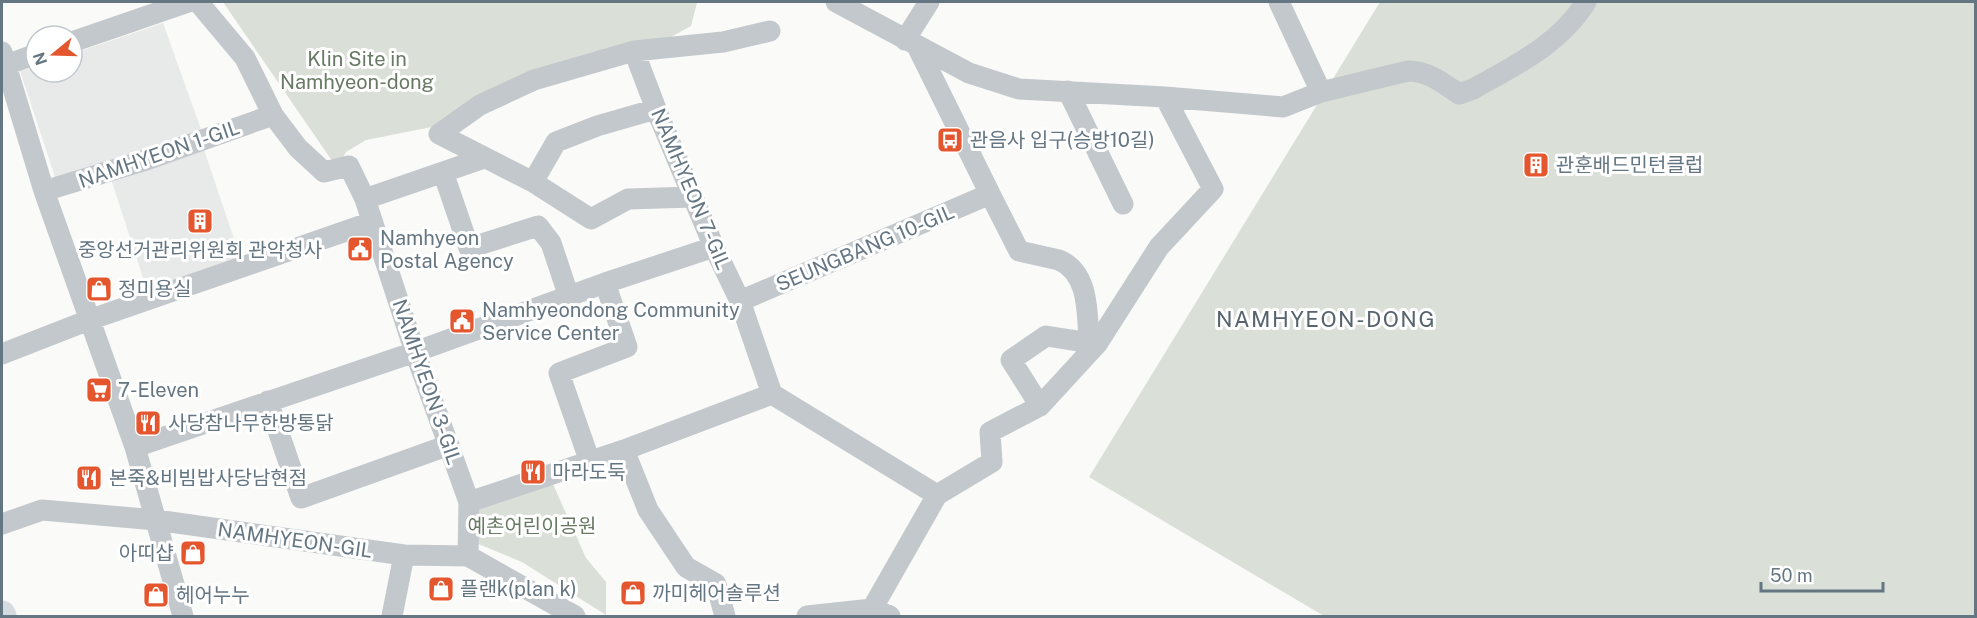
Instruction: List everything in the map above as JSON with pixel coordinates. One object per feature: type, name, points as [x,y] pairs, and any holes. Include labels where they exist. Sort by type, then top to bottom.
[{"type":"street","points":[[84,38],[188,2]]},
{"type":"street","name":"NAMHYEON 3-GIL","points":[[198,2],[245,58],[273,115],[298,148],[324,172],[349,166],[364,199],[415,352],[469,502],[468,556]]},
{"type":"street","points":[[836,2],[969,73],[1019,89],[1165,97],[1283,107],[1321,92],[1408,71],[1421,71],[1459,94],[1482,84],[1550,43],[1575,20],[1586,2]]},
{"type":"street","points":[[911,43],[929,2]]},
{"type":"street","points":[[1279,2],[1321,92]]},
{"type":"street","points":[[693,197],[628,199],[591,219],[533,182],[439,134],[480,105],[534,80],[634,51],[723,42],[770,31]]},
{"type":"street","points":[[911,43],[1019,251],[1066,263],[1077,277],[1086,298],[1093,343]]},
{"type":"street","name":"NAMHYEON 7-GIL","points":[[634,51],[693,197],[740,301],[772,394]]},
{"type":"street","points":[[24,56],[4,58],[44,191],[135,447],[183,616]]},
{"type":"street","points":[[1068,92],[1123,204]]},
{"type":"street","points":[[807,616],[881,613],[937,495],[992,462],[990,432],[1040,406],[1093,343],[1159,247],[1214,189],[1165,97]]},
{"type":"street","points":[[533,182],[556,142],[597,126],[656,109]]},
{"type":"street","name":"NAMHYEON 1-GIL","points":[[44,191],[142,161],[273,115]]},
{"type":"street","points":[[364,199],[484,158]]},
{"type":"street","points":[[443,172],[469,248],[538,226],[551,243],[569,297]]},
{"type":"street","name":"SEUNGBANG 10-GIL","points":[[740,301],[990,194]]},
{"type":"street","points":[[2,354],[89,320],[372,222]]},
{"type":"street","points":[[135,447],[415,352],[714,246]]},
{"type":"street","points":[[590,462],[559,373],[627,347],[605,283]]},
{"type":"street","points":[[1040,406],[1011,360],[1046,336],[1093,343]]},
{"type":"street","points":[[469,502],[624,450],[772,394],[937,495]]},
{"type":"street","points":[[268,401],[301,498],[449,445]]},
{"type":"street","points":[[624,450],[648,510],[686,567],[716,584],[725,616]]},
{"type":"street","name":"NAMHYEON-GIL","points":[[2,524],[42,510],[156,520],[404,555],[468,556],[575,616]]},
{"type":"street","points":[[392,616],[404,555]]},
{"type":"shaded area","points":[[163,23],[203,135],[58,186],[24,84],[84,84],[84,50]]},
{"type":"shaded area","points":[[24,70],[24,83],[20,71]]},
{"type":"shaded area","points":[[203,147],[243,265],[149,296],[111,179]]},
{"type":"green space","name":"Klin Site in Namhyeon-dong","points":[[223,2],[697,3],[691,26],[651,48],[536,77],[452,123],[366,140],[346,152],[337,168]]},
{"type":"green space","points":[[1380,2],[1975,2],[1975,616],[1324,616],[1089,477]]},
{"type":"green space","name":"예촌어린이공원","points":[[552,482],[586,558],[606,582],[606,615],[522,562],[476,543],[476,506]]},
{"type":"place","name":"관음사 입구(승방10길)","points":[[950,140]]},
{"type":"place","name":"관훈배드민턴클럽","points":[[1536,165]]},
{"type":"place","name":"중앙선거관리위원회 관악청사","points":[[200,221]]},
{"type":"place","name":"Namhyeon Postal Agency","points":[[360,249]]},
{"type":"place","name":"정미용실","points":[[99,289]]},
{"type":"place","name":"Namhyeondong Community Service Center","points":[[462,321]]},
{"type":"place","name":"7-Eleven","points":[[99,390]]},
{"type":"place","name":"사당참나무한방통닭","points":[[148,423]]},
{"type":"place","name":"마라도둑","points":[[533,472]]},
{"type":"place","name":"본죽&비빔밥사당남현점","points":[[89,478]]},
{"type":"place","name":"아띠샵","points":[[193,553]]},
{"type":"place","name":"플랜k(plan k)","points":[[441,589]]},
{"type":"place","name":"까미헤어솔루션","points":[[633,593]]},
{"type":"place","name":"헤어누누","points":[[156,595]]},
{"type":"district","name":"NAMHYEON-DONG","points":[[1326,319]]}]
